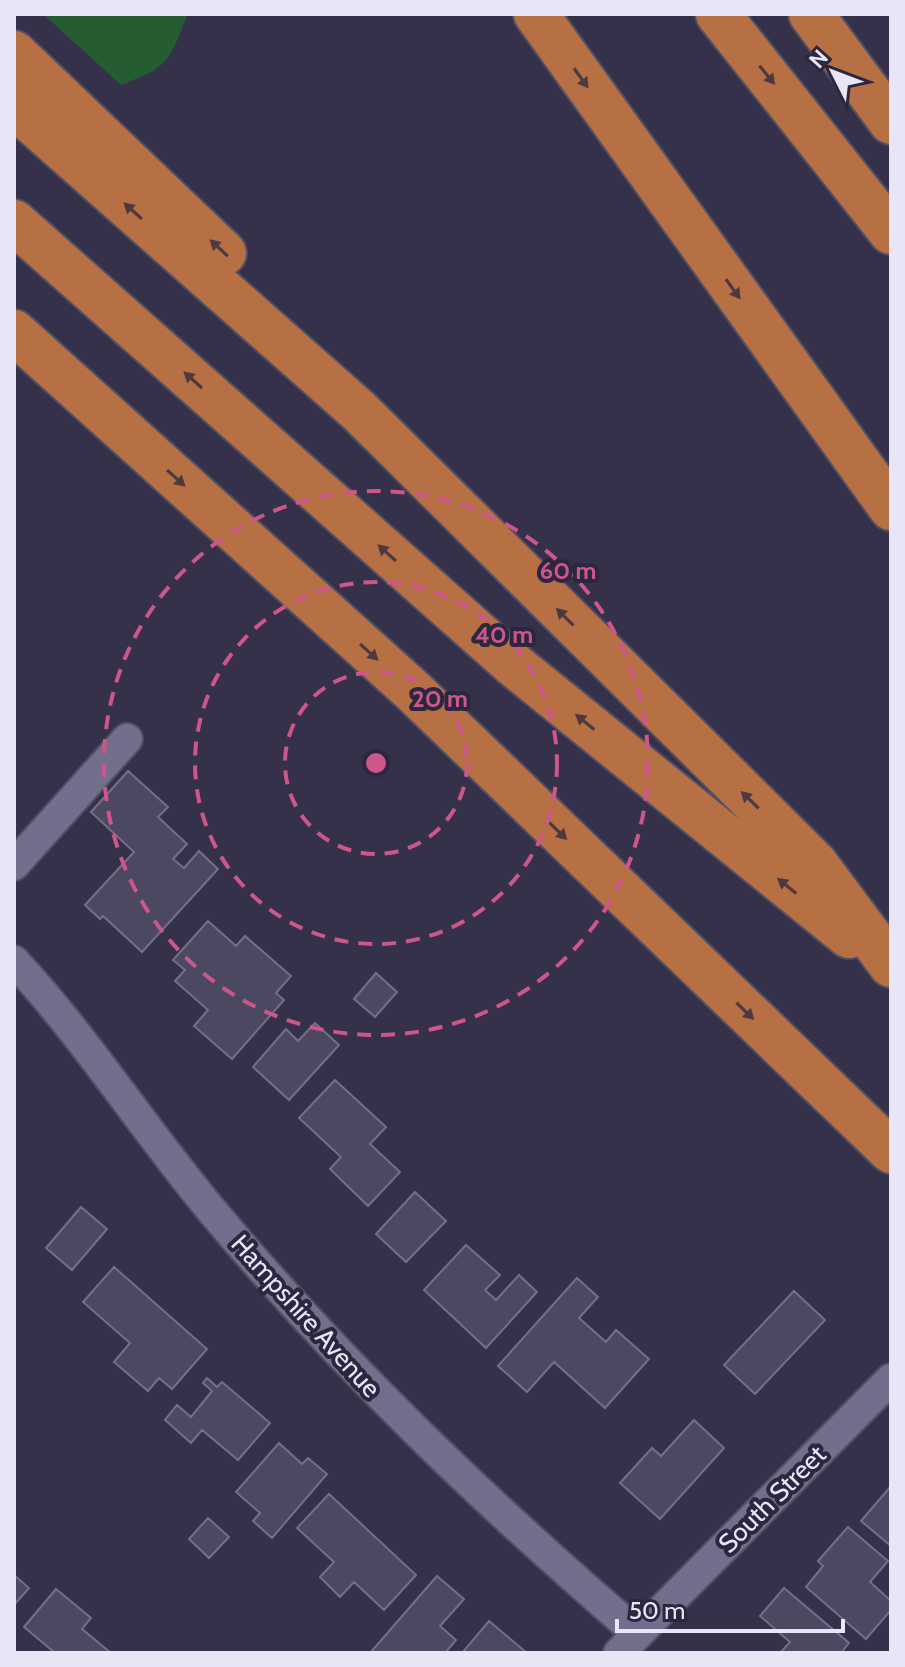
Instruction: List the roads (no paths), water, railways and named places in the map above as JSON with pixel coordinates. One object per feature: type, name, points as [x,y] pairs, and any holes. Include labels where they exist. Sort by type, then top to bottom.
[{"type":"highway","points":[[536,14],[891,508]]},
{"type":"highway","points":[[718,14],[891,232]]},
{"type":"highway","points":[[811,14],[891,122]]},
{"type":"highway","points":[[14,53],[325,347],[359,411]]},
{"type":"highway","points":[[14,106],[359,411],[815,863],[891,967]]},
{"type":"highway","points":[[14,222],[514,665],[891,967]]},
{"type":"highway","points":[[14,332],[423,701],[891,1151]]},
{"type":"highway","points":[[14,351],[139,445]]},
{"type":"street","points":[[14,865],[127,739]]},
{"type":"street","name":"Hampshire Avenue","points":[[14,961],[57,1007],[211,1211],[293,1306],[395,1413],[522,1534],[628,1643]]},
{"type":"street","name":"South Street","points":[[628,1643],[891,1379]]}]
